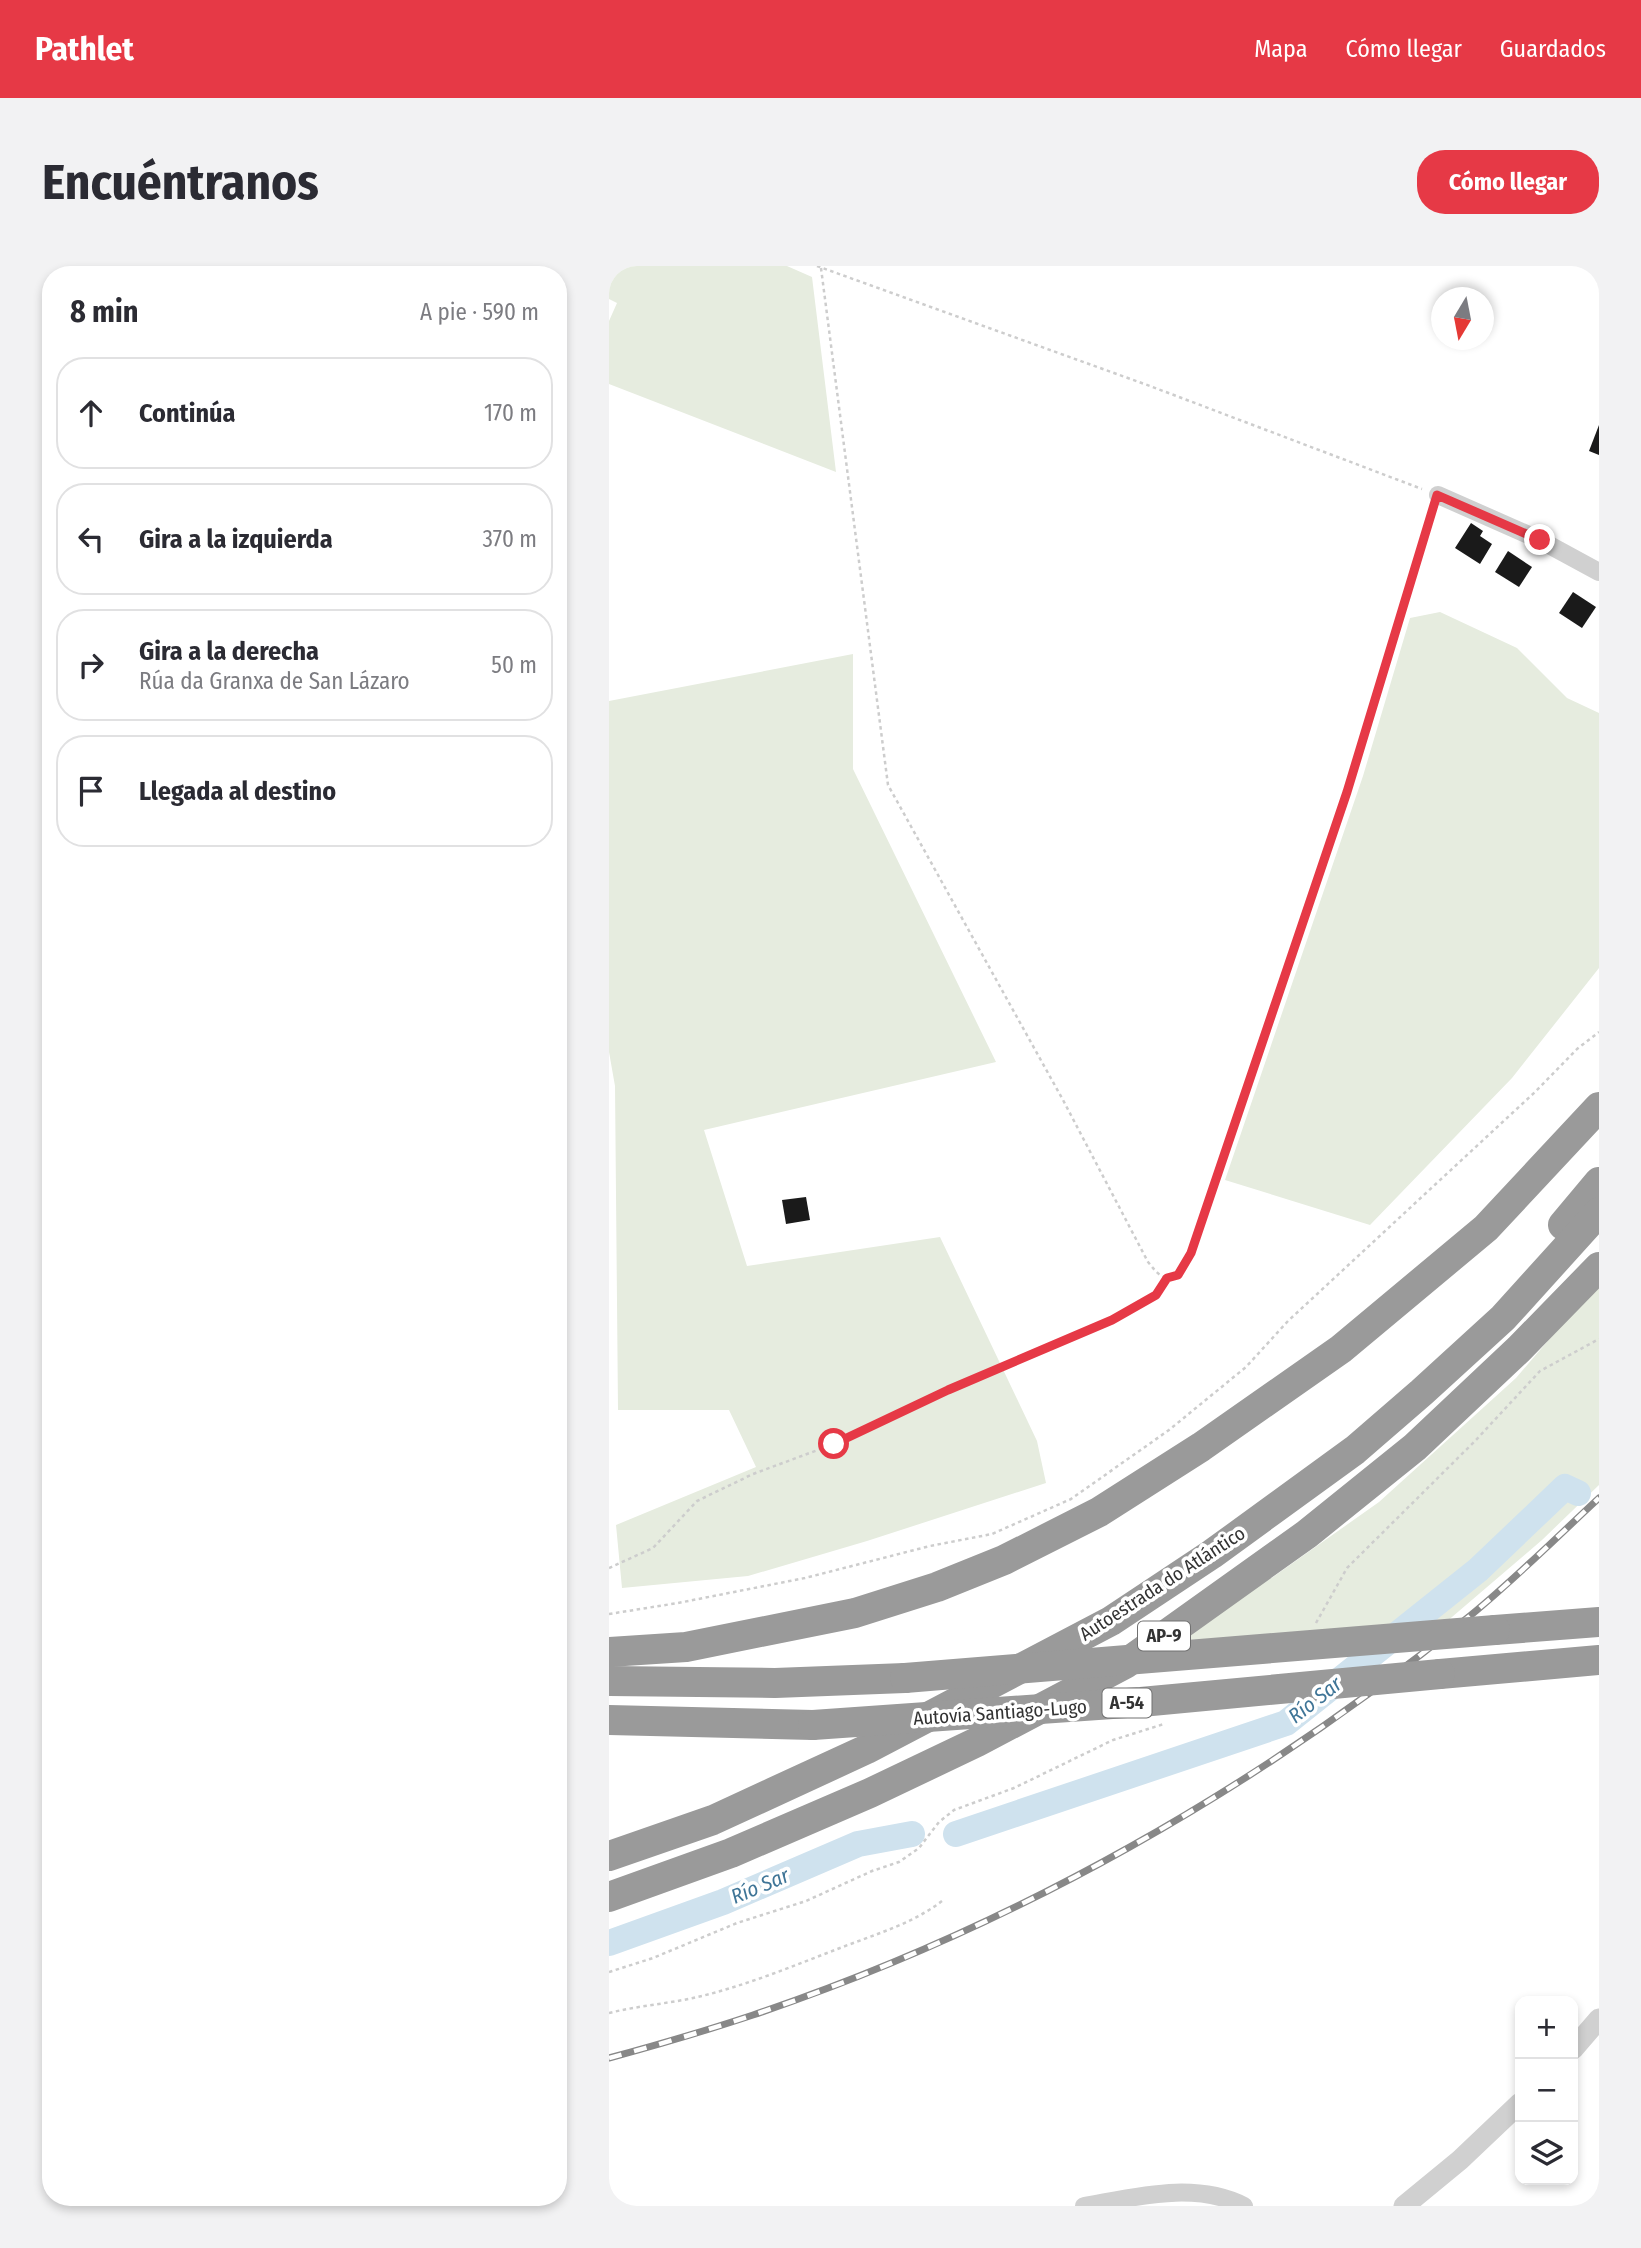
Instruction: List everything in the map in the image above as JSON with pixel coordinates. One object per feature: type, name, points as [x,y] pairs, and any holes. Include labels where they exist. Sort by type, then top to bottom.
[{"type":"highway","points":[[609,1652],[686,1647],[855,1613],[937,1587],[982,1569],[1099,1512],[1201,1447],[1341,1349],[1486,1228],[1599,1107]]},
{"type":"highway","points":[[1307,1483],[1515,1282],[1599,1182]]},
{"type":"highway","name":"Autoestrada do Atlántico","points":[[609,1856],[713,1820],[867,1749],[1111,1621],[1212,1554],[1355,1450],[1503,1318],[1599,1212]]},
{"type":"highway","name":"AP-9","points":[[609,1897],[731,1853],[870,1793],[977,1742],[1125,1664],[1307,1534],[1415,1447],[1520,1349],[1599,1267]]},
{"type":"highway","name":"A-54","points":[[609,1681],[775,1683],[905,1678],[1599,1622]]},
{"type":"highway","name":"Autovía Santiago-Lugo","points":[[609,1720],[813,1725],[1141,1702],[1599,1660]]},
{"type":"highway","points":[[609,1849],[640,1845]]},
{"type":"highway","points":[[609,1913],[650,1884]]},
{"type":"street","points":[[1437,495],[1540,540],[1599,572]]},
{"type":"street","points":[[1578,2037],[1599,2019]]},
{"type":"street","points":[[1403,2206],[1460,2160],[1515,2108]]},
{"type":"street","points":[[1084,2206],[1184,2192],[1244,2206]]},
{"type":"path","points":[[819,267],[1150,386],[1437,495],[1347,792],[1204,1216],[1184,1267],[1178,1275],[1167,1278],[1158,1275],[1148,1262],[1063,1100],[888,785],[819,267]]},
{"type":"path","points":[[609,1614],[805,1578],[918,1549],[992,1534],[1071,1499],[1169,1430],[1246,1367],[1288,1321],[1535,1092],[1577,1049],[1599,1032]]},
{"type":"path","points":[[609,1568],[653,1548],[697,1501],[753,1474],[834,1444],[948,1390],[1112,1320],[1156,1295],[1167,1278]]},
{"type":"path","points":[[1315,1624],[1347,1568],[1466,1450],[1540,1371],[1599,1339]]},
{"type":"path","points":[[609,1972],[653,1958],[737,1923],[806,1901],[872,1871],[899,1862],[919,1848],[939,1822],[954,1810],[1014,1787],[1113,1740],[1169,1721]]},
{"type":"path","points":[[609,2013],[694,1998],[784,1970],[897,1927],[926,1913],[942,1900]]},
{"type":"shaded area","points":[[609,266],[787,266],[812,277],[836,472],[609,384],[609,321],[617,303],[609,299]]},
{"type":"shaded area","points":[[1440,612],[1517,648],[1567,698],[1599,713],[1599,968],[1512,1078],[1370,1225],[1225,1180],[1363,776],[1410,618]]},
{"type":"shaded area","points":[[853,654],[853,769],[996,1062],[704,1130],[747,1266],[940,1237],[1037,1441],[1046,1483],[748,1576],[622,1588],[616,1525],[756,1467],[729,1410],[618,1410],[615,1086],[609,1052],[609,701]]},
{"type":"shaded area","points":[[1599,1281],[1599,1485],[1542,1540],[1445,1623],[1164,1644],[1273,1577],[1379,1502],[1516,1378]]},
{"type":"building","points":[[1599,425],[1599,455],[1589,451]]},
{"type":"building","points":[[1471,523],[1483,531],[1480,536],[1492,544],[1480,564],[1455,548]]},
{"type":"building","points":[[1508,551],[1532,567],[1519,587],[1495,572]]},
{"type":"building","points":[[1573,592],[1596,607],[1582,628],[1559,613]]},
{"type":"building","points":[[806,1197],[810,1220],[786,1224],[782,1200]]},
{"type":"waterway","name":"Río Sar","points":[[956,1834],[1286,1723],[1478,1570],[1565,1487],[1578,1493]]},
{"type":"waterway","name":"Río Sar","points":[[609,1943],[723,1902],[858,1844],[912,1834]]},
{"type":"railway","points":[[609,2058],[735,2021],[850,1980],[945,1940],[1130,1847],[1306,1738],[1390,1678],[1488,1601],[1599,1498]]},
{"type":"route","points":[[834,1444],[948,1390],[1112,1320],[1156,1295],[1167,1278],[1178,1275],[1191,1253],[1347,792],[1437,495],[1540,540]]}]
